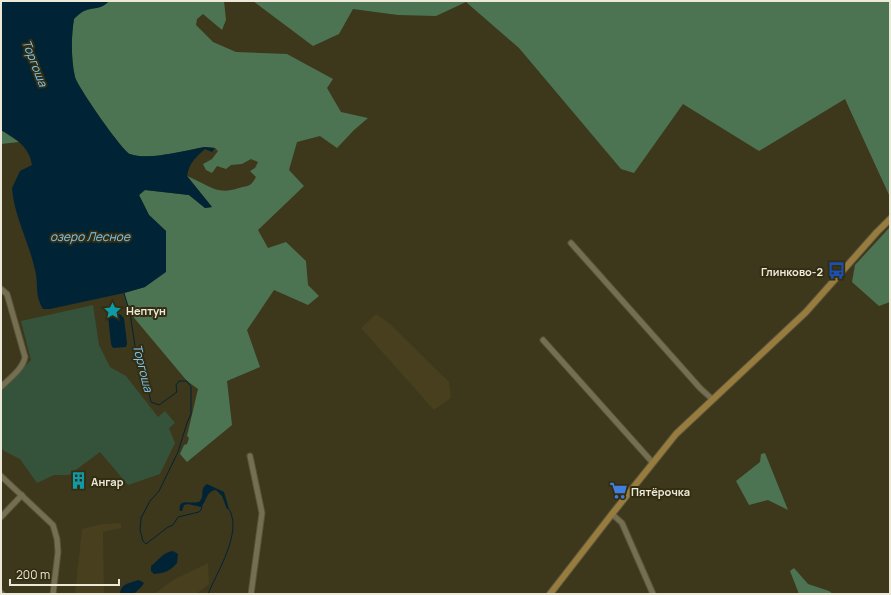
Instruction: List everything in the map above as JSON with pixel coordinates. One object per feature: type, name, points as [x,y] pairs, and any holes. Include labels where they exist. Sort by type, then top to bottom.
[{"type":"main road","points":[[550,594],[676,434],[806,312],[890,219]]},
{"type":"street","points":[[571,243],[700,388],[712,399]]},
{"type":"street","points":[[1,289],[7,294],[25,357],[21,366],[1,387]]},
{"type":"street","points":[[543,340],[653,463]]},
{"type":"street","points":[[250,456],[262,513],[251,594]]},
{"type":"street","points":[[1,476],[53,525],[57,539],[58,552],[53,594]]},
{"type":"street","points":[[1,517],[22,495]]},
{"type":"street","points":[[612,514],[622,523],[653,594]]},
{"type":"shaded area","points":[[376,314],[389,323],[449,382],[451,398],[434,410],[361,328]]},
{"type":"shaded area","points":[[121,523],[121,528],[103,532],[104,594],[75,594],[82,529],[102,524]]},
{"type":"shaded area","points":[[208,563],[209,584],[196,594],[154,594],[173,580]]},
{"type":"green space","points":[[109,1],[224,1],[226,20],[222,30],[203,14],[197,19],[196,25],[213,42],[236,52],[287,54],[333,79],[327,88],[341,112],[368,118],[337,148],[320,136],[297,142],[289,170],[304,186],[258,230],[268,248],[286,242],[306,261],[308,285],[319,296],[308,305],[274,290],[247,330],[260,367],[227,381],[232,425],[187,462],[180,454],[189,438],[187,436],[198,389],[187,381],[130,313],[124,293],[145,287],[166,231],[149,215],[139,195],[145,190],[189,195],[205,208],[212,207],[187,176],[218,190],[231,190],[251,184],[256,177],[250,171],[255,168],[258,162],[251,159],[242,164],[231,165],[226,169],[217,166],[212,173],[206,170],[203,164],[212,159],[218,151],[215,148],[205,147],[157,156],[138,156],[130,154],[126,150],[110,131],[83,93],[75,77],[72,55],[72,33],[74,19],[82,12],[103,6]]},
{"type":"green space","points":[[253,1],[890,1],[890,197],[845,99],[759,151],[683,104],[634,173],[621,169],[519,48],[466,2],[436,16],[398,15],[353,9],[339,34],[313,46]]},
{"type":"green space","points":[[1,130],[19,142],[1,144]]},
{"type":"green space","points":[[890,227],[890,302],[879,306],[852,282],[855,265]]},
{"type":"green space","points":[[93,305],[99,345],[110,367],[126,376],[158,417],[165,411],[175,423],[169,428],[175,443],[160,474],[128,485],[100,452],[69,475],[54,475],[37,483],[20,459],[4,451],[1,447],[1,392],[31,360],[21,321]]},
{"type":"green space","points":[[765,453],[788,510],[768,500],[749,505],[736,481],[760,462],[761,454]]},
{"type":"green space","points":[[794,568],[808,584],[829,591],[833,594],[799,594],[790,571]]},
{"type":"water","name":"озеро Лесное","points":[[1,1],[109,1],[103,6],[82,12],[74,19],[72,33],[72,56],[75,77],[83,93],[101,118],[130,154],[138,156],[157,156],[205,147],[215,148],[212,152],[205,149],[193,161],[187,176],[212,207],[205,208],[189,195],[145,190],[139,195],[149,215],[166,231],[166,272],[145,287],[50,309],[43,309],[40,304],[35,270],[16,209],[12,188],[20,171],[32,165],[25,148],[1,130]]},
{"type":"water","points":[[120,314],[124,318],[127,343],[126,347],[113,348],[111,344],[108,316]]},
{"type":"water","points":[[207,484],[224,492],[229,509],[227,509],[222,496],[216,490],[208,494],[201,507],[188,504],[184,505],[182,511],[180,511],[180,506],[183,503],[200,501],[203,488]]},
{"type":"water","points":[[173,551],[178,554],[177,563],[167,571],[154,574],[151,571],[151,566],[164,555]]},
{"type":"water","points":[[138,580],[144,583],[134,594],[120,594],[124,586]]},
{"type":"waterway","name":"Торгоша","points":[[124,293],[130,313],[135,346],[140,353],[151,402],[159,405],[177,392],[176,385],[179,381],[187,381],[191,387],[191,414],[178,452],[159,491],[150,501],[141,518],[140,530],[143,541],[146,544],[168,527],[173,525],[178,517],[199,512],[202,506]]},
{"type":"waterway","name":"Торгоша","points":[[208,594],[231,540],[233,529],[229,509]]},
{"type":"place","name":"Глинково-2","points":[[836,271]]},
{"type":"place","name":"Нептун","points":[[113,310]]},
{"type":"place","name":"Ангар","points":[[78,481]]},
{"type":"place","name":"Пятёрочка","points":[[618,491]]}]
